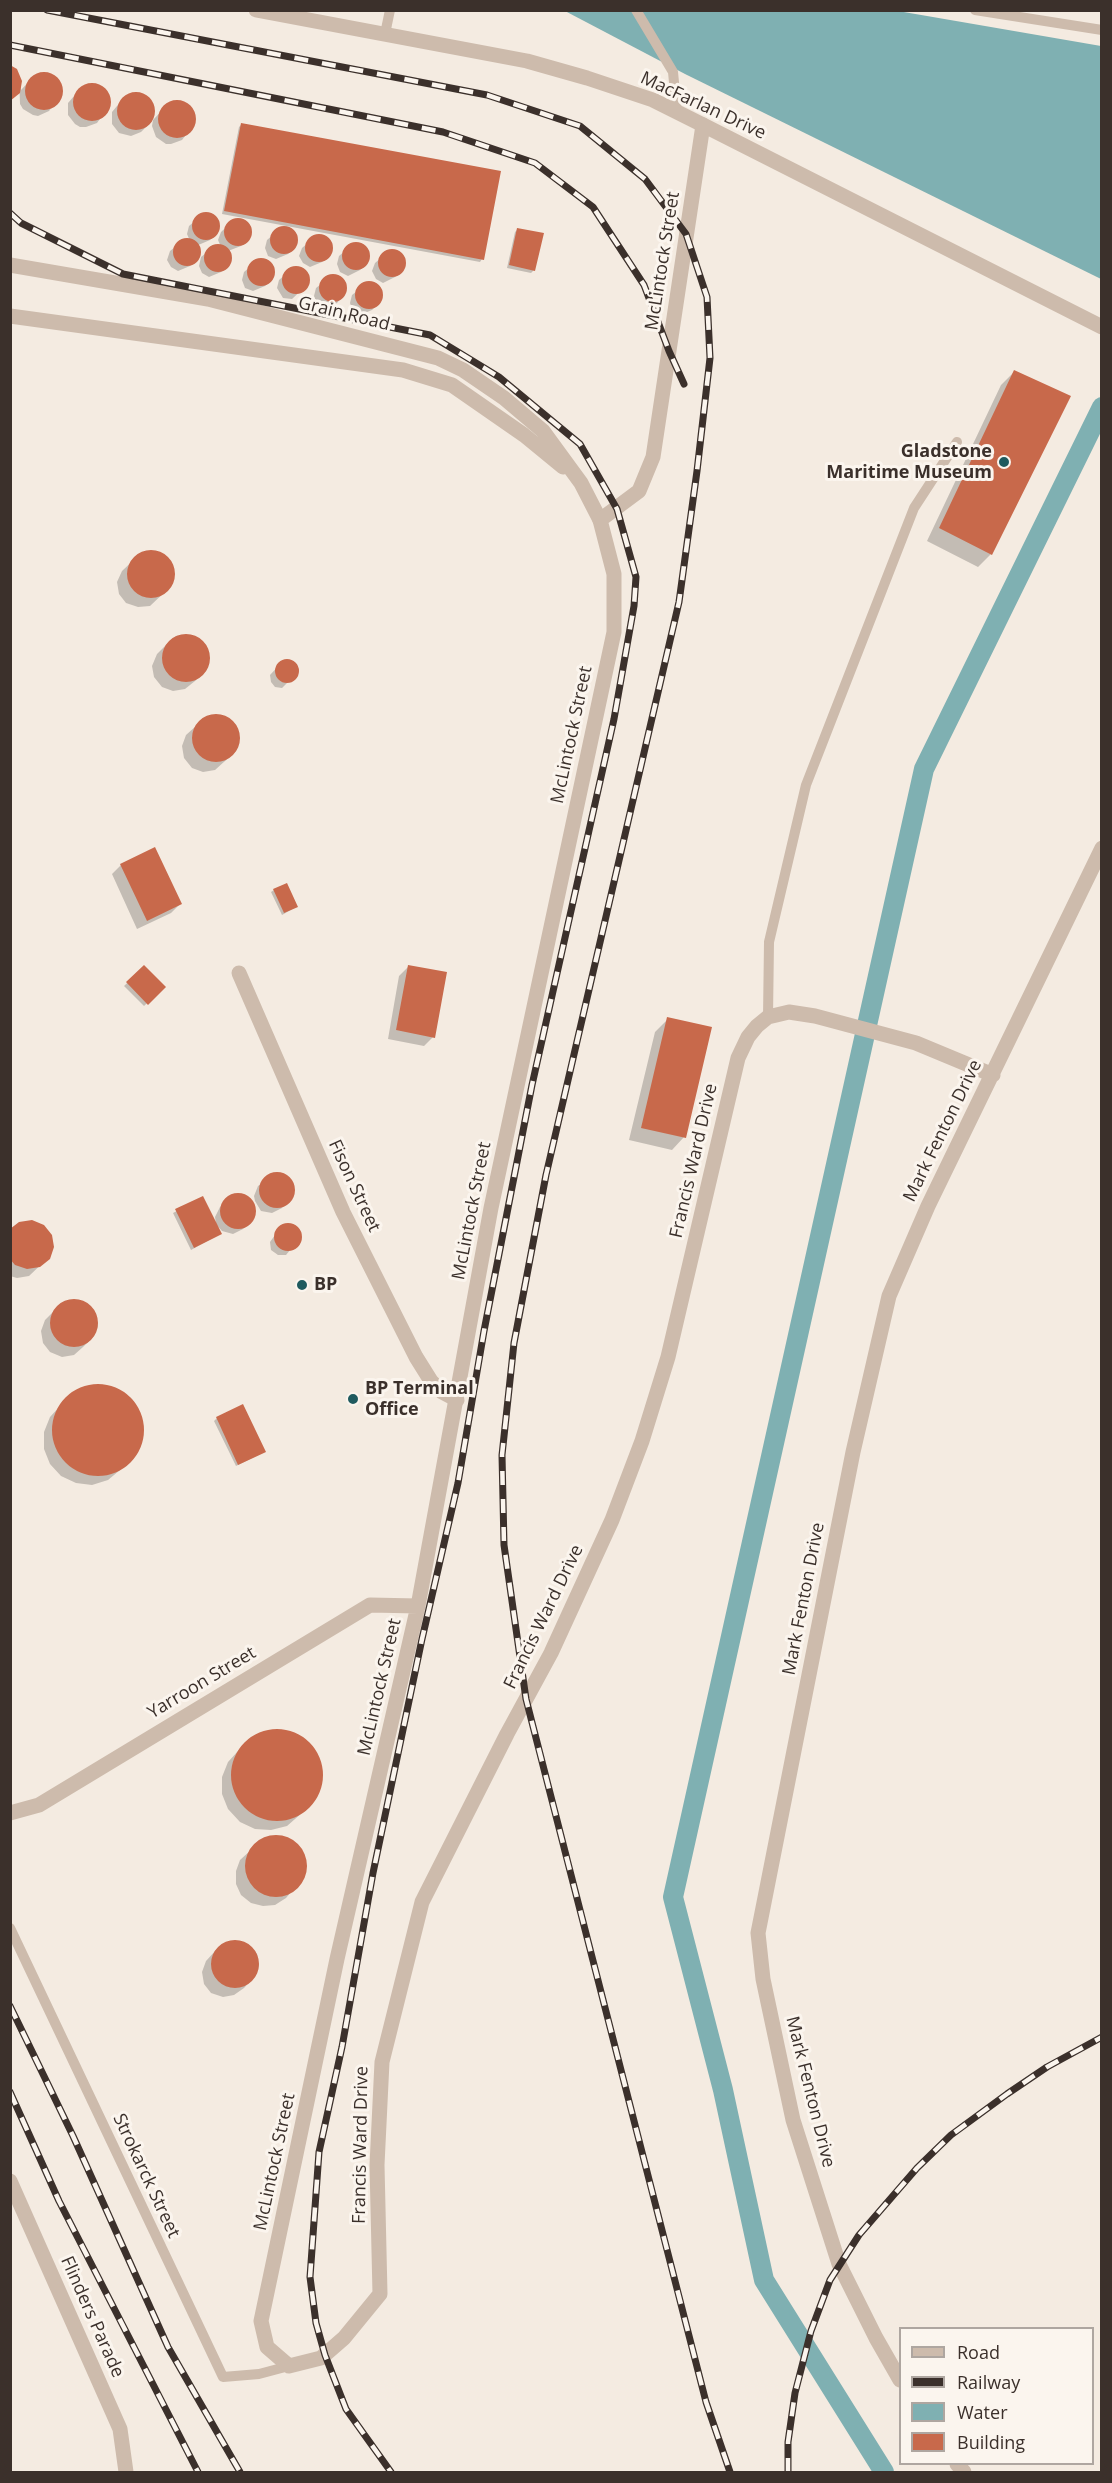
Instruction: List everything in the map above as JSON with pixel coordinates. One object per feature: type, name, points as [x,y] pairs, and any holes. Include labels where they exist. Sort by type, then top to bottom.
[{"type":"street","name":"MacFarlan Drive","points":[[256,10],[527,61],[653,100],[1101,327]]},
{"type":"street","name":"McLintock Street","points":[[289,2366],[267,2348],[261,2321],[338,1959],[418,1606],[491,1208],[614,632],[614,574],[600,520],[639,491],[653,457],[703,125]]},
{"type":"street","name":"Grain Road","points":[[10,265],[208,299],[438,358],[463,370],[504,398],[543,431],[581,483],[600,520]]},
{"type":"street","points":[[10,316],[403,370],[452,385],[524,435],[581,483]]},
{"type":"street","name":"Mark Fenton Drive","points":[[899,2378],[849,2285],[832,2242],[791,2109],[763,1979],[758,1934],[853,1452],[889,1296],[924,1215],[1101,848]]},
{"type":"street","name":"Fison Street","points":[[239,973],[343,1212],[374,1274],[431,1381],[442,1392],[457,1400]]},
{"type":"street","points":[[768,1017],[789,1012],[844,1024],[916,1043],[993,1075]]},
{"type":"street","name":"Francis Ward Drive","points":[[289,2366],[321,2358],[344,2338],[380,2294],[377,2165],[382,2062],[422,1902],[507,1734],[551,1653],[612,1520],[642,1441],[668,1357],[738,1058],[752,1032],[768,1017]]},
{"type":"street","name":"Yarroon Street","points":[[10,1813],[39,1805],[370,1605],[418,1606]]},
{"type":"street","name":"Flinders Parade","points":[[10,2181],[120,2429],[127,2472]]},
{"type":"lane","points":[[385,34],[390,10]]},
{"type":"lane","points":[[636,10],[673,72],[677,113]]},
{"type":"lane","points":[[975,10],[1101,30]]},
{"type":"lane","points":[[768,1017],[769,942],[806,785],[914,508],[957,442]]},
{"type":"lane","name":"Strokarck Street","points":[[10,1928],[223,2377],[259,2374],[289,2366]]},
{"type":"water","points":[[565,11],[1101,11],[1101,279],[685,74]]},
{"type":"pier","points":[[898,11],[1101,11],[1101,46]]},
{"type":"building","points":[[10,65],[17,69],[22,81],[20,93],[10,101]]},
{"type":"building","points":[[44,72],[58,77],[63,91],[58,105],[44,110],[30,105],[25,91],[30,77]]},
{"type":"building","points":[[92,83],[106,88],[111,102],[106,116],[92,121],[78,116],[73,102],[78,88]]},
{"type":"building","points":[[136,92],[150,97],[155,111],[150,125],[136,130],[122,125],[117,111],[122,97]]},
{"type":"building","points":[[177,100],[191,105],[196,119],[191,133],[177,138],[163,133],[158,119],[163,105]]},
{"type":"building","points":[[241,123],[501,171],[484,260],[224,211]]},
{"type":"building","points":[[206,212],[216,216],[220,226],[216,236],[206,240],[196,236],[192,226],[196,216]]},
{"type":"building","points":[[238,218],[248,222],[252,232],[248,242],[238,246],[228,242],[224,232],[228,222]]},
{"type":"building","points":[[284,226],[294,230],[298,240],[294,250],[284,254],[274,250],[270,240],[274,230]]},
{"type":"building","points":[[517,228],[544,233],[535,271],[509,265]]},
{"type":"building","points":[[319,234],[329,238],[333,248],[329,258],[319,262],[309,258],[305,248],[309,238]]},
{"type":"building","points":[[187,238],[197,242],[201,252],[197,262],[187,266],[177,262],[173,252],[177,242]]},
{"type":"building","points":[[356,242],[366,246],[370,256],[366,266],[356,270],[346,266],[342,256],[346,246]]},
{"type":"building","points":[[218,244],[228,248],[232,258],[228,268],[218,272],[208,268],[204,258],[208,248]]},
{"type":"building","points":[[392,249],[402,253],[406,263],[402,273],[392,277],[382,273],[378,263],[382,253]]},
{"type":"building","points":[[261,258],[271,262],[275,272],[271,282],[261,286],[251,282],[247,272],[251,262]]},
{"type":"building","points":[[296,266],[306,270],[310,280],[306,290],[296,294],[286,290],[282,280],[286,270]]},
{"type":"building","points":[[333,274],[343,278],[347,288],[343,298],[333,302],[323,298],[319,288],[323,278]]},
{"type":"building","points":[[369,281],[379,285],[383,295],[379,305],[369,309],[359,305],[355,295],[359,285]]},
{"type":"building","name":"Gladstone Maritime Museum","points":[[1014,370],[1071,396],[992,555],[939,528]]},
{"type":"building","points":[[146,550],[156,550],[168,557],[175,569],[175,579],[168,591],[156,598],[146,598],[131,587],[127,579],[127,569],[138,554]]},
{"type":"building","points":[[181,634],[191,634],[203,641],[210,653],[210,663],[203,675],[191,682],[181,682],[166,671],[162,663],[162,653],[173,638]]},
{"type":"building","points":[[287,659],[295,663],[299,671],[295,679],[287,683],[279,679],[275,671],[279,663]]},
{"type":"building","points":[[211,714],[221,714],[233,721],[240,733],[240,743],[233,755],[221,762],[211,762],[196,751],[192,743],[192,733],[203,718]]},
{"type":"building","points":[[155,847],[182,904],[147,921],[120,864]]},
{"type":"building","points":[[287,883],[298,907],[284,913],[273,889]]},
{"type":"building","points":[[144,965],[166,987],[148,1005],[126,982]]},
{"type":"building","points":[[408,965],[447,972],[435,1038],[396,1030]]},
{"type":"building","points":[[667,1017],[712,1027],[686,1138],[641,1128]]},
{"type":"building","points":[[277,1172],[289,1178],[295,1190],[289,1202],[277,1208],[265,1202],[259,1190],[265,1178]]},
{"type":"building","points":[[238,1193],[250,1199],[256,1211],[250,1223],[238,1229],[226,1223],[220,1211],[226,1199]]},
{"type":"building","points":[[203,1196],[222,1234],[194,1248],[175,1209]]},
{"type":"building","points":[[32,1220],[44,1225],[52,1235],[54,1247],[50,1259],[40,1267],[27,1269],[15,1265],[10,1259],[10,1229],[19,1222]]},
{"type":"building","points":[[288,1223],[298,1227],[302,1237],[298,1247],[288,1251],[278,1247],[274,1237],[278,1227]]},
{"type":"building","points":[[69,1299],[79,1299],[91,1306],[98,1318],[98,1328],[91,1340],[79,1347],[69,1347],[54,1336],[50,1328],[50,1318],[61,1303]]},
{"type":"building","points":[[98,1384],[116,1387],[131,1397],[141,1412],[144,1430],[141,1448],[131,1463],[116,1473],[98,1476],[80,1473],[65,1463],[55,1448],[52,1430],[55,1412],[65,1397],[80,1387]]},
{"type":"building","points":[[243,1404],[266,1452],[238,1465],[216,1417]]},
{"type":"building","points":[[277,1729],[295,1732],[310,1742],[320,1757],[323,1775],[320,1793],[310,1808],[295,1818],[277,1821],[259,1818],[244,1808],[234,1793],[231,1775],[234,1757],[244,1742],[259,1732]]},
{"type":"building","points":[[276,1835],[288,1837],[298,1844],[305,1854],[307,1866],[305,1878],[298,1888],[288,1895],[276,1897],[264,1895],[254,1888],[247,1878],[245,1866],[247,1854],[254,1844],[264,1837]]},
{"type":"building","points":[[230,1940],[240,1940],[252,1947],[259,1959],[259,1969],[252,1981],[240,1988],[230,1988],[215,1977],[211,1969],[211,1959],[222,1944]]},
{"type":"waterway","points":[[884,2472],[764,2280],[723,2090],[673,1897],[924,769],[1102,407]]},
{"type":"railway","points":[[47,10],[487,95],[580,126],[645,179],[686,234],[707,297],[710,358],[679,602],[546,1175],[514,1343],[502,1455],[504,1545],[526,1699],[706,2402],[730,2472]]},
{"type":"railway","points":[[10,45],[443,132],[535,163],[593,207],[644,285],[684,384]]},
{"type":"railway","points":[[10,213],[21,223],[123,274],[430,335],[499,377],[580,444],[617,509],[636,577],[634,606],[614,719],[532,1085],[484,1331],[458,1483],[422,1639],[373,1873],[342,2047],[319,2152],[310,2277],[316,2323],[325,2355],[346,2409],[391,2472]]},
{"type":"railway","points":[[10,2006],[73,2136],[168,2347],[240,2472]]},
{"type":"railway","points":[[788,2472],[788,2442],[795,2393],[811,2331],[830,2280],[859,2235],[917,2168],[951,2135],[1047,2067],[1102,2037]]},
{"type":"railway","points":[[10,2092],[59,2201],[198,2472]]},
{"type":"place","name":"Gladstone Maritime Museum","points":[[1004,462]]},
{"type":"place","name":"BP","points":[[302,1285]]},
{"type":"place","name":"BP Terminal Office","points":[[353,1399]]}]
